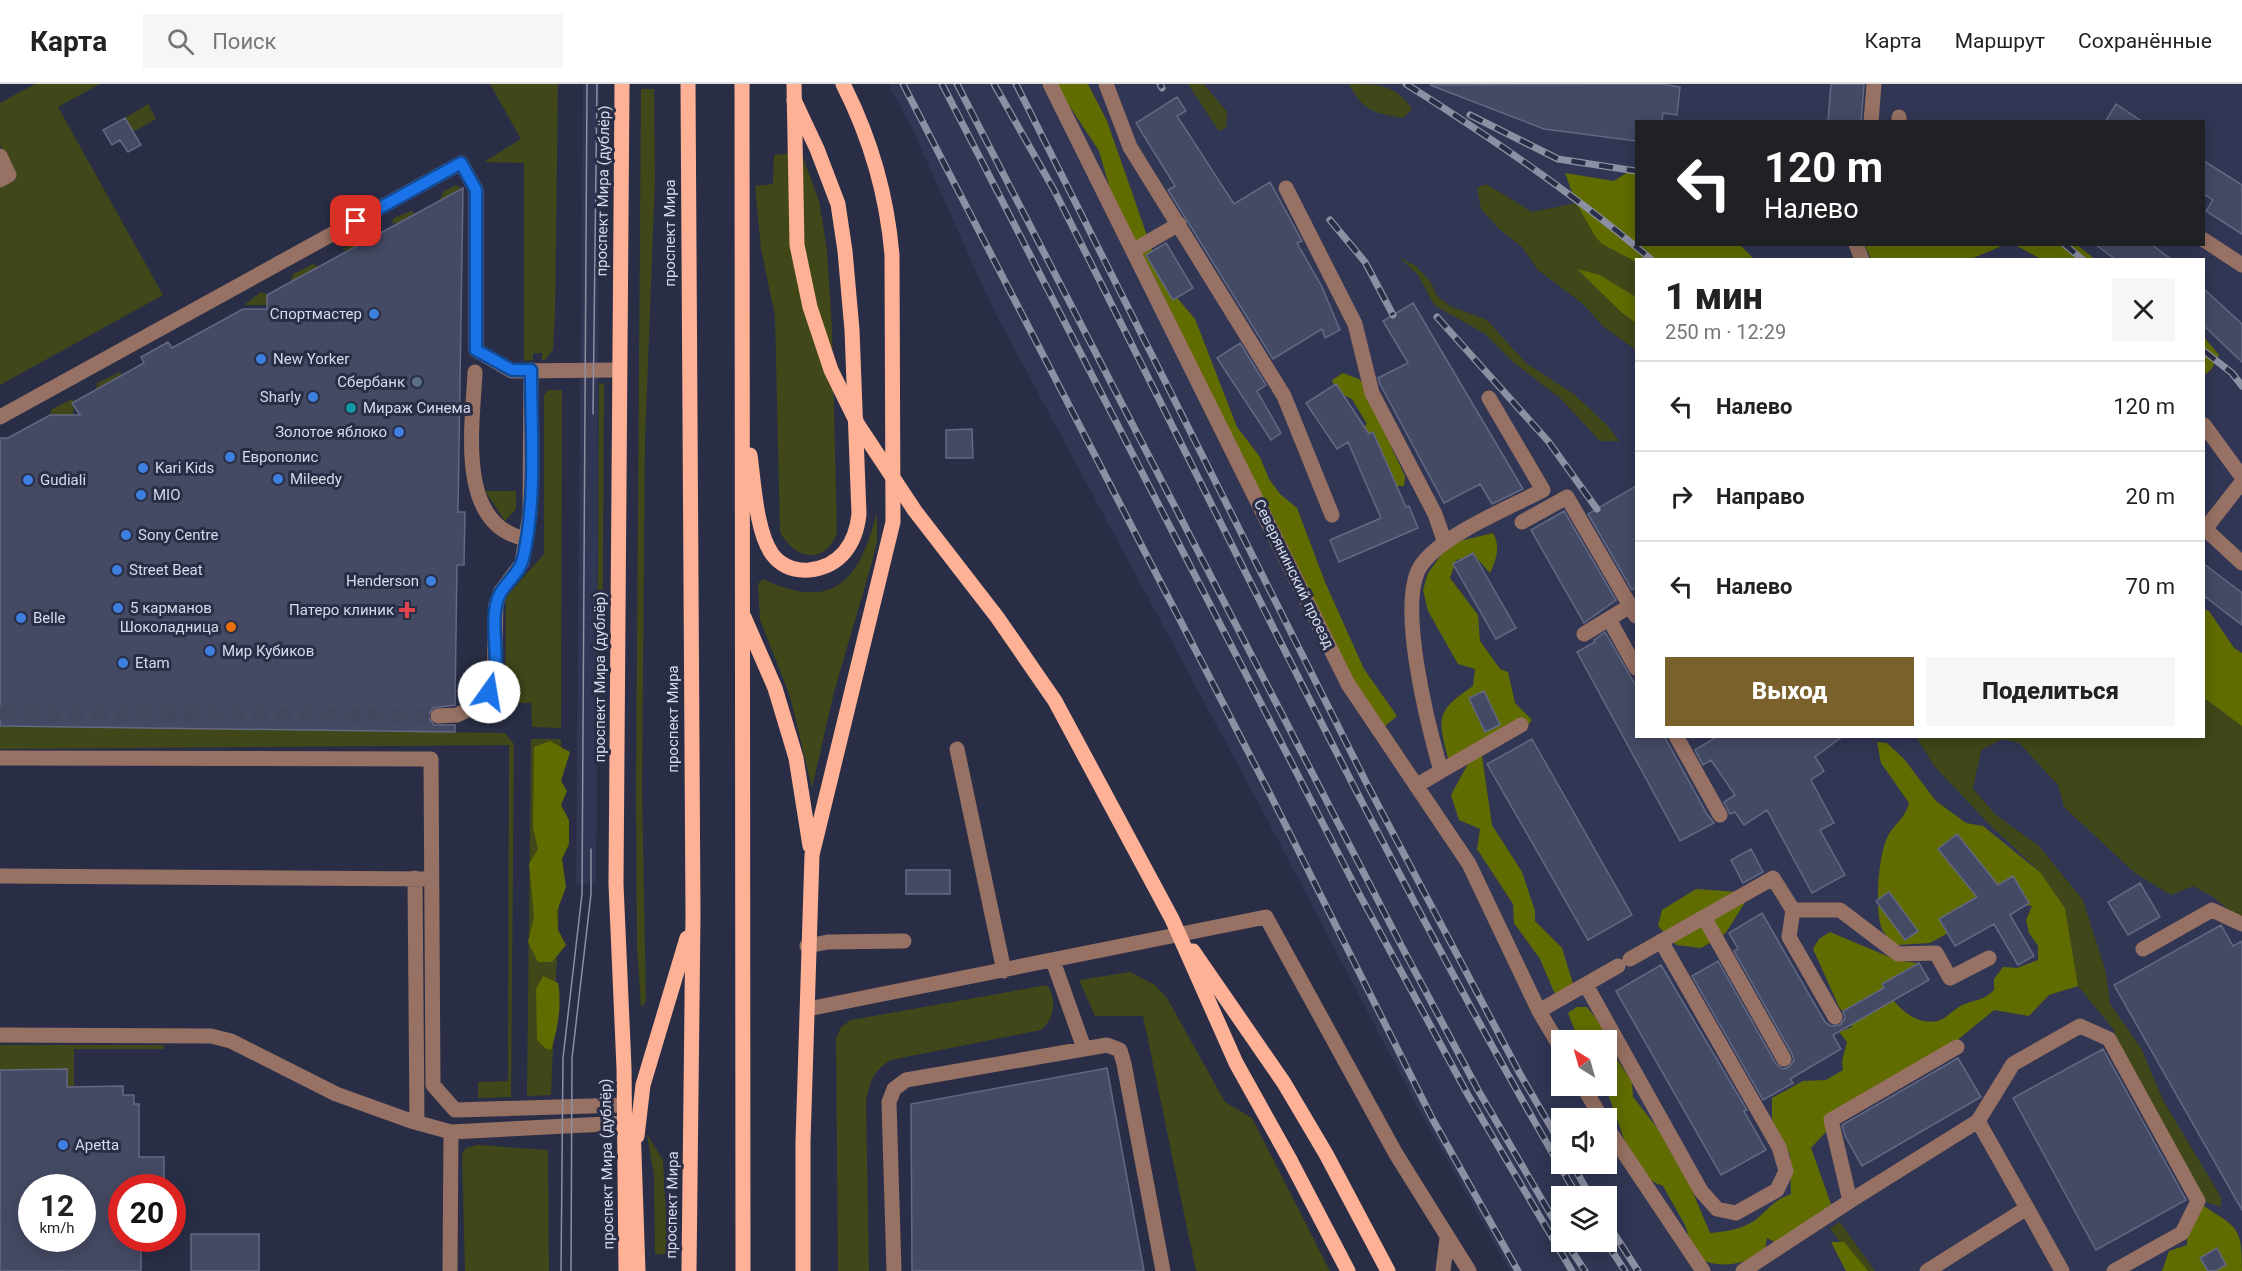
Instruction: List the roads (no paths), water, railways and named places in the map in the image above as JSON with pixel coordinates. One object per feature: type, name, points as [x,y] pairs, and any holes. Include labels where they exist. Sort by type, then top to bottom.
[{"type":"main road","name":"проспект Мира (дублёр)","points":[[622,84],[618,944],[624,1105],[626,1271]]},
{"type":"main road","name":"проспект Мира","points":[[688,84],[693,915],[689,1271]]},
{"type":"main road","points":[[742,84],[743,1271]]},
{"type":"main road","points":[[742,412],[765,538],[772,554],[790,568],[812,570],[832,565],[851,543],[859,514],[852,330],[845,251],[838,204],[817,149],[787,84]]},
{"type":"main road","points":[[794,84],[797,245],[810,307],[831,370],[858,426],[915,511],[998,617],[1055,701],[1121,820],[1172,919],[1236,1063],[1348,1271]]},
{"type":"main road","points":[[803,1271],[807,946],[812,855],[893,522],[892,255],[889,213],[883,189],[843,84]]},
{"type":"main road","points":[[742,611],[776,688],[796,758],[812,855]]},
{"type":"main road","points":[[636,1150],[643,1085],[693,915]]},
{"type":"main road","points":[[1172,919],[1284,1083],[1326,1154],[1388,1271]]},
{"type":"main road","points":[[618,944],[636,1150],[638,1271]]},
{"type":"street","name":"Северянинский проезд","points":[[1050,84],[1348,684],[1469,864],[1539,1011],[1551,1031]]},
{"type":"street","points":[[1106,84],[1130,147],[1284,396],[1332,515]]},
{"type":"street","points":[[1871,120],[1874,84]]},
{"type":"street","points":[[0,156],[9,175],[0,180]]},
{"type":"street","points":[[0,417],[461,163],[476,190],[476,350],[512,370],[619,370]]},
{"type":"street","points":[[1286,188],[1355,324],[1372,393],[1435,514],[1444,543]]},
{"type":"street","points":[[1134,250],[1179,224]]},
{"type":"street","points":[[2205,241],[2242,265]]},
{"type":"street","points":[[438,716],[457,716],[469,709],[483,699],[494,682],[496,604],[501,591],[522,563],[530,513],[531,370]]},
{"type":"street","points":[[475,372],[472,465],[476,491],[486,510],[501,529],[513,537],[526,539]]},
{"type":"street","points":[[1441,771],[1427,721],[1411,598],[1421,565],[1444,543],[1543,490],[1489,398]]},
{"type":"street","points":[[2205,426],[2242,477]]},
{"type":"street","points":[[2205,528],[2242,482]]},
{"type":"street","points":[[1522,522],[1568,497],[1634,611],[1609,619],[1584,634]]},
{"type":"street","points":[[2205,530],[2242,563]]},
{"type":"street","points":[[1609,619],[1635,666]]},
{"type":"street","points":[[1416,786],[1521,725]]},
{"type":"street","points":[[1677,738],[1720,815]]},
{"type":"street","points":[[957,749],[1004,970]]},
{"type":"street","points":[[0,758],[431,759],[433,1085],[455,1110],[624,1105]]},
{"type":"street","points":[[0,876],[432,879]]},
{"type":"street","points":[[415,878],[417,1123]]},
{"type":"street","points":[[1539,1011],[1773,878],[1792,910],[1789,937],[1835,1017]]},
{"type":"street","points":[[1792,910],[1840,910],[1898,954],[1936,953],[1950,978],[1989,958]]},
{"type":"street","points":[[2143,949],[2212,910],[2242,924]]},
{"type":"street","points":[[808,1009],[1266,917],[1396,1154],[1469,1271]]},
{"type":"street","points":[[1704,917],[1784,1059]]},
{"type":"street","points":[[807,946],[828,942],[904,941]]},
{"type":"street","points":[[1586,985],[1701,1191],[1717,1209],[1736,1213],[1777,1191],[1786,1171],[1779,1147],[1661,941]]},
{"type":"street","points":[[1053,961],[1084,1048]]},
{"type":"street","points":[[1743,1271],[1978,1121],[2013,1064],[2080,1026],[2109,1039],[2198,1201],[2182,1233],[2114,1271]]},
{"type":"street","points":[[0,1035],[211,1036],[231,1041],[336,1094],[417,1123],[451,1132],[624,1123]]},
{"type":"street","points":[[894,1271],[889,1102],[894,1089],[906,1080],[1107,1045],[1120,1050],[1163,1271]]},
{"type":"street","points":[[1850,1201],[1831,1120],[1957,1047]]},
{"type":"street","points":[[1978,1121],[2062,1271]]},
{"type":"street","points":[[450,1271],[451,1132]]},
{"type":"street","points":[[1617,1142],[1703,1271]]},
{"type":"street","points":[[1927,1271],[2027,1208]]},
{"type":"street","points":[[1443,1271],[1447,1238]]},
{"type":"tunnel","points":[[0,713],[438,716]]},
{"type":"tram line","points":[[561,1271],[563,1058],[582,894],[587,84]]},
{"type":"tram line","points":[[593,414],[597,84]]},
{"type":"tram line","points":[[571,1271],[572,1058],[591,894],[591,849]]},
{"type":"railway","points":[[903,84],[1272,798],[1433,1120],[1518,1271]]},
{"type":"railway","points":[[942,84],[1356,888],[1468,1095],[1572,1271]]},
{"type":"railway","points":[[957,84],[1402,947],[1478,1090],[1551,1215]]},
{"type":"railway","points":[[994,84],[1054,190],[1373,824],[1508,1074],[1572,1186]]},
{"type":"railway","points":[[1016,84],[1367,784],[1520,1074],[1551,1127]]},
{"type":"railway","points":[[1160,84],[1162,88]]},
{"type":"railway","points":[[1406,84],[1532,168],[1593,212],[1650,258]]},
{"type":"railway","points":[[1470,115],[1558,159],[1635,171]]},
{"type":"railway","points":[[1330,220],[1365,262],[1393,315]]},
{"type":"railway","points":[[2066,246],[2081,258]]},
{"type":"railway","points":[[1437,317],[1548,441],[1597,509]]},
{"type":"railway","points":[[2205,352],[2232,373],[2242,386]]},
{"type":"railway","points":[[1578,1174],[1585,1186]]},
{"type":"railway","points":[[1617,1238],[1638,1271]]},
{"type":"railway","points":[[1573,1252],[1585,1271]]},
{"type":"railway","points":[[1613,1252],[1625,1271]]},
{"type":"place","name":"Спортмастер","points":[[374,314]]},
{"type":"place","name":"New Yorker","points":[[261,359]]},
{"type":"place","name":"Сбербанк","points":[[417,382]]},
{"type":"place","name":"Sharly","points":[[313,397]]},
{"type":"place","name":"Мираж Синема","points":[[351,408]]},
{"type":"place","name":"Золотое яблоко","points":[[399,432]]},
{"type":"place","name":"Европолис","points":[[230,457]]},
{"type":"place","name":"Kari Kids","points":[[143,468]]},
{"type":"place","name":"Mileedy","points":[[278,479]]},
{"type":"place","name":"Gudiali","points":[[28,480]]},
{"type":"place","name":"MIO","points":[[141,495]]},
{"type":"place","name":"Sony Centre","points":[[126,535]]},
{"type":"place","name":"Street Beat","points":[[117,570]]},
{"type":"place","name":"Henderson","points":[[431,581]]},
{"type":"place","name":"5 карманов","points":[[118,608]]},
{"type":"place","name":"Патеро клиник","points":[[407,610]]},
{"type":"place","name":"Belle","points":[[21,618]]},
{"type":"place","name":"Шоколадница","points":[[231,627]]},
{"type":"place","name":"Мир Кубиков","points":[[210,651]]},
{"type":"place","name":"Etam","points":[[123,663]]},
{"type":"place","name":"Apetta","points":[[63,1145]]}]
